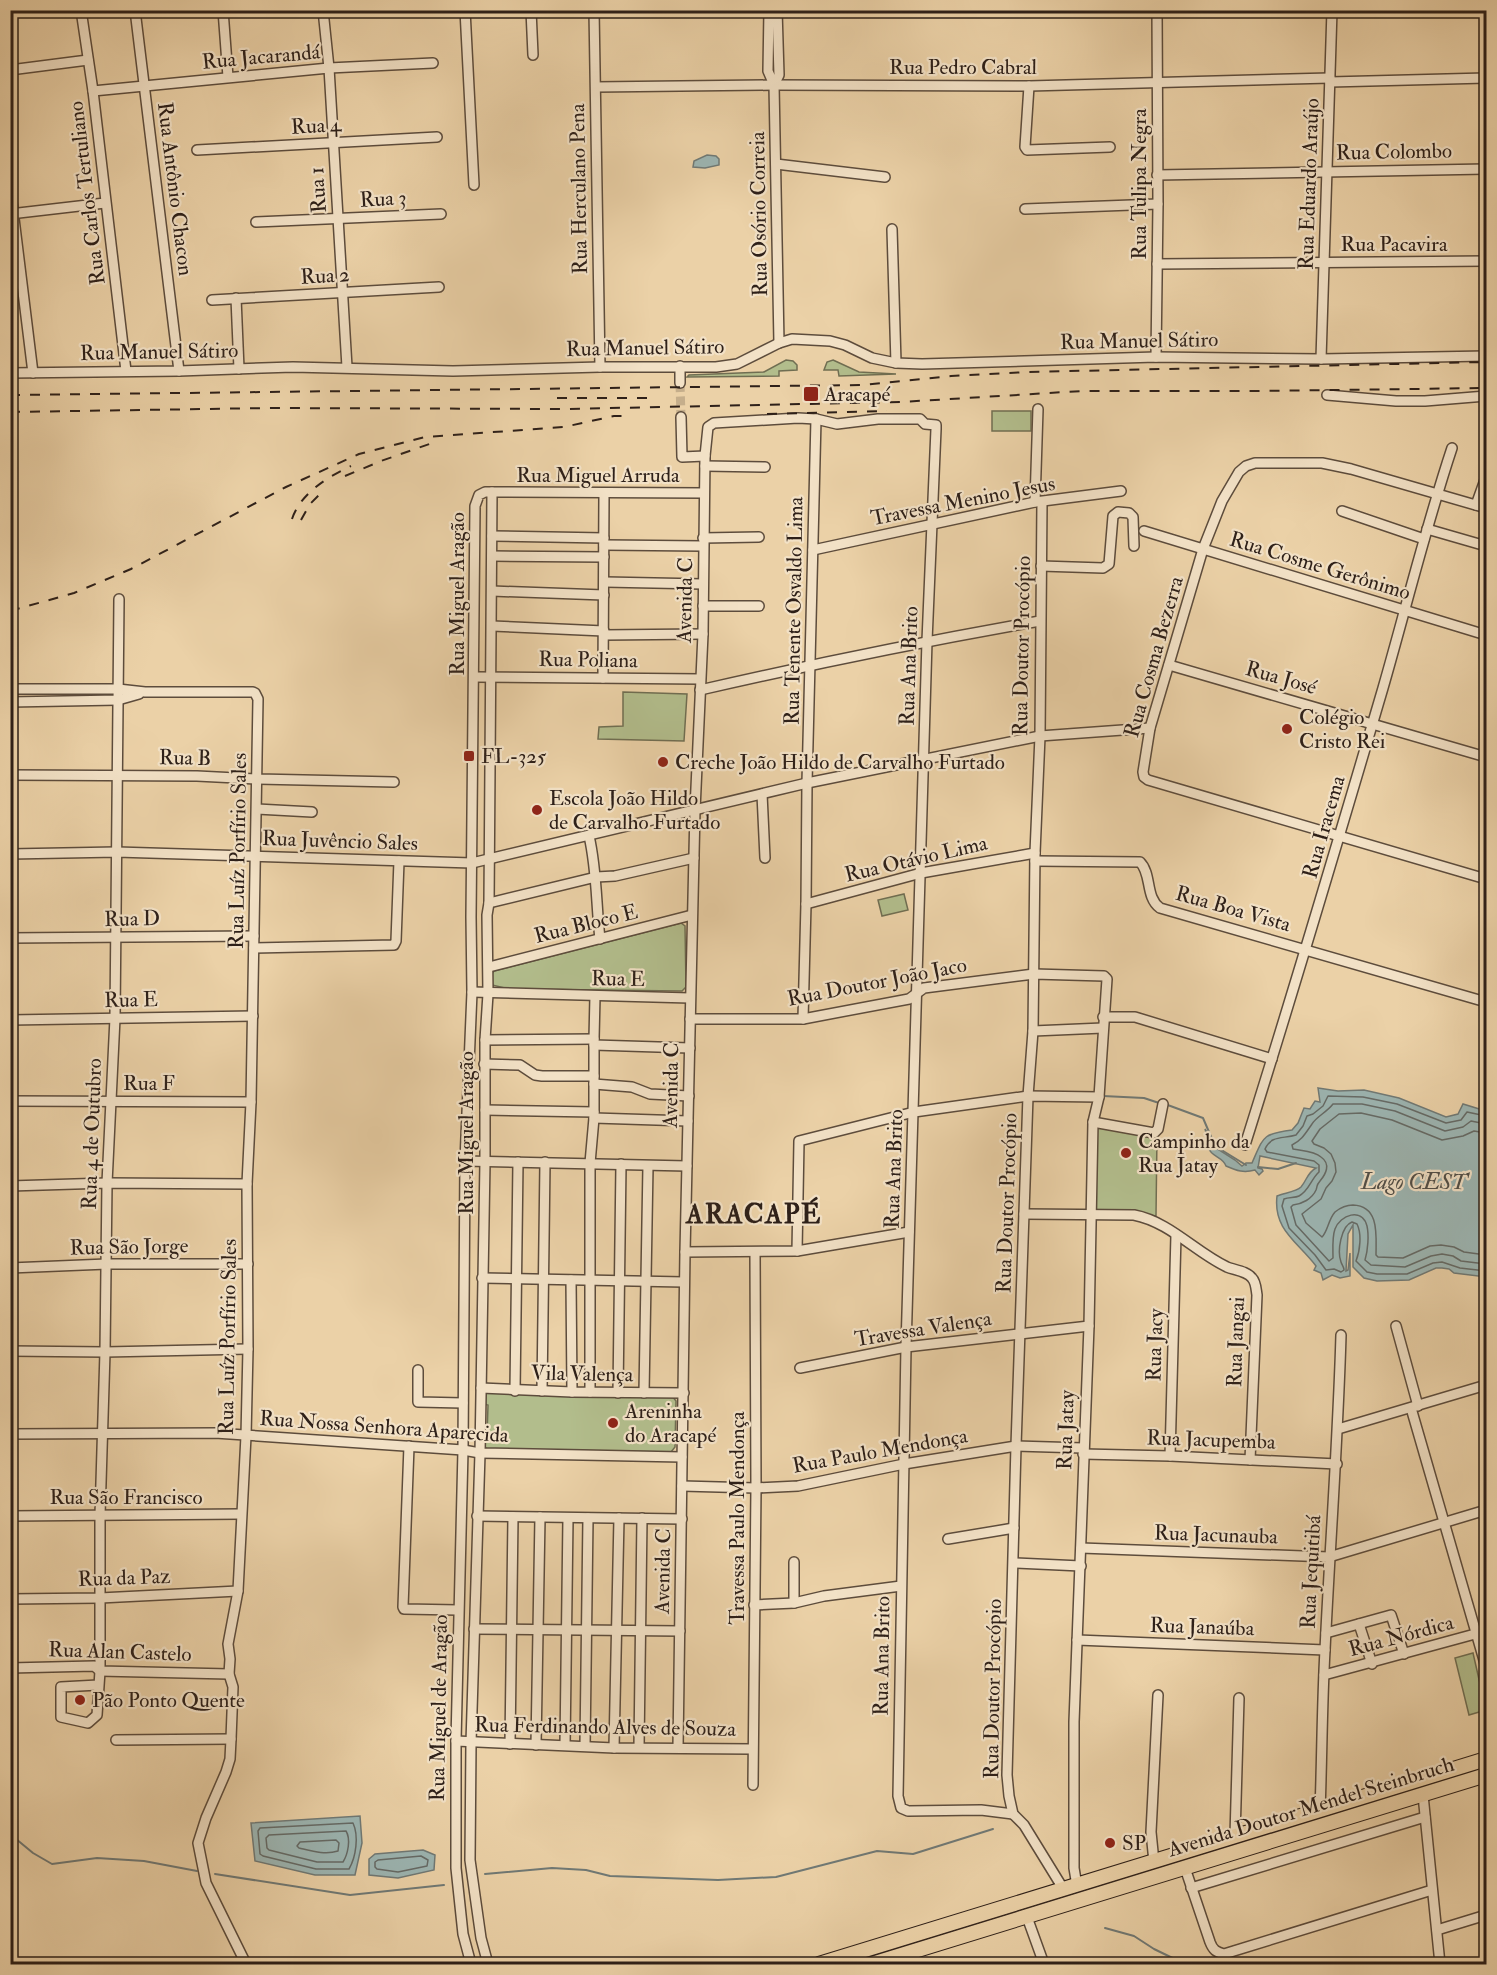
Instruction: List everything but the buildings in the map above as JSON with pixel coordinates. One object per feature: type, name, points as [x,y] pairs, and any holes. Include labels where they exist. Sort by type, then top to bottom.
[{"type":"highway","name":"Avenida Doutor Mendel Steinbruch","points":[[819,1965],[1486,1759]]},
{"type":"highway","name":"Avenida Doutor Mendel Steinbruch","points":[[872,1965],[915,1958],[1027,1917],[1486,1775]]},
{"type":"street","name":"Rua Carlos Tertuliano","points":[[81,10],[93,91],[126,371]]},
{"type":"street","name":"Rua Antônio Chacon","points":[[135,10],[179,371]]},
{"type":"street","points":[[223,10],[228,77]]},
{"type":"street","name":"Rua 1","points":[[323,10],[329,68],[347,367]]},
{"type":"street","points":[[465,10],[474,185]]},
{"type":"street","points":[[531,10],[533,55]]},
{"type":"street","name":"Rua Herculano Pena","points":[[594,10],[600,367]]},
{"type":"street","name":"Rua Osório Correia","points":[[769,10],[768,71],[774,85],[779,342]]},
{"type":"street","name":"Rua Osório Correia","points":[[774,85],[779,75],[777,10]]},
{"type":"street","name":"Rua Tulipa Negra","points":[[1156,357],[1157,10]]},
{"type":"street","name":"Rua Eduardo Araújo","points":[[1321,359],[1332,10]]},
{"type":"street","points":[[10,70],[88,60]]},
{"type":"street","name":"Rua Jacarandá","points":[[93,91],[329,68],[433,63]]},
{"type":"street","name":"Rua Pedro Cabral","points":[[596,87],[1029,86],[1486,78]]},
{"type":"street","points":[[1029,86],[1027,150],[1110,147]]},
{"type":"street","name":"Rua 4","points":[[197,150],[437,137]]},
{"type":"street","points":[[776,164],[885,177]]},
{"type":"street","name":"Rua Colombo","points":[[1157,175],[1486,169]]},
{"type":"street","points":[[10,186],[33,373]]},
{"type":"street","points":[[12,214],[105,203]]},
{"type":"street","points":[[1025,208],[1158,204]]},
{"type":"street","name":"Rua 3","points":[[256,222],[441,214]]},
{"type":"street","points":[[892,229],[896,363]]},
{"type":"street","name":"Rua Pacavira","points":[[1157,264],[1486,261]]},
{"type":"street","name":"Rua 2","points":[[212,300],[439,287]]},
{"type":"street","points":[[236,298],[239,369]]},
{"type":"street","name":"Rua Manuel Sátiro","points":[[10,373],[347,367],[453,371],[716,367],[737,364],[779,342],[792,339],[830,341],[845,345],[872,358],[896,363],[1156,357],[1321,359],[1486,356]]},
{"type":"street","points":[[680,366],[680,383]]},
{"type":"street","points":[[1327,395],[1396,401],[1486,396]]},
{"type":"street","name":"Rua Doutor Procópio","points":[[1038,409],[1041,566],[1040,736],[1035,857],[1033,1031],[1028,1096],[1007,1775],[1013,1814],[1071,1888]]},
{"type":"street","points":[[681,417],[682,457],[705,456]]},
{"type":"street","name":"Avenida C","points":[[678,1747],[684,1282],[695,810],[703,634],[705,456],[710,425],[714,423],[816,419]]},
{"type":"street","name":"Rua Ana Brito","points":[[816,419],[837,424],[878,419],[920,419],[925,424],[936,425],[909,1232],[898,1796],[901,1808],[908,1811],[981,1810],[1013,1814]]},
{"type":"street","name":"Rua Tenente Osvaldo Lima","points":[[803,1019],[816,419]]},
{"type":"street","name":"Rua Iracema","points":[[1245,1145],[1307,949],[1452,448]]},
{"type":"street","name":"Rua Cosma Bezerra","points":[[1340,836],[1148,780],[1144,777],[1143,772],[1150,728],[1203,549],[1222,501],[1239,472],[1250,464],[1323,463],[1437,494]]},
{"type":"street","points":[[705,466],[765,467]]},
{"type":"street","points":[[1476,505],[1486,477]]},
{"type":"street","name":"Travessa Menino Jesus","points":[[813,550],[1039,502],[1121,491]]},
{"type":"street","name":"Rua Miguel Arruda","points":[[492,492],[704,493]]},
{"type":"street","name":"Rua Miguel Aragão","points":[[463,1450],[465,1161],[472,992],[475,506],[479,495],[492,492],[489,903],[487,915],[489,967],[484,1064],[485,1162],[480,1453]]},
{"type":"street","points":[[603,678],[604,493]]},
{"type":"street","points":[[1437,494],[1486,508]]},
{"type":"street","points":[[1342,511],[1424,539]]},
{"type":"street","points":[[1041,566],[1103,568],[1109,564],[1113,516],[1118,512],[1129,513],[1133,517],[1134,546]]},
{"type":"street","points":[[1427,529],[1486,546]]},
{"type":"street","name":"Rua Cosme Gerônimo","points":[[1144,531],[1486,635]]},
{"type":"street","points":[[492,536],[604,541],[703,542],[759,537]]},
{"type":"street","points":[[492,556],[604,557]]},
{"type":"street","points":[[604,582],[704,584]]},
{"type":"street","points":[[492,591],[604,595]]},
{"type":"street","name":"Rua 4 de Outubro","points":[[98,1685],[61,1687],[61,1717],[92,1721],[97,1715],[100,1671],[100,1515],[107,1183],[115,1018],[119,599]]},
{"type":"street","points":[[703,606],[759,606]]},
{"type":"street","points":[[474,618],[492,622],[604,633],[703,634]]},
{"type":"street","points":[[700,690],[811,664],[1040,621]]},
{"type":"street","name":"Rua José","points":[[1169,665],[1486,756]]},
{"type":"street","name":"Rua Poliana","points":[[475,677],[700,679]]},
{"type":"street","points":[[10,689],[118,689],[146,692]]},
{"type":"street","points":[[10,702],[118,700],[146,692]]},
{"type":"street","name":"Rua Luíz Porfírio Sales","points":[[146,692],[255,693],[258,699],[251,1102],[247,1184],[246,1436],[238,1591],[228,1636],[229,1674],[233,1687],[231,1739],[228,1765],[198,1843],[206,1883],[246,1965]]},
{"type":"street","name":"Rua Juvêncio Sales","points":[[10,854],[117,852],[472,863],[807,783],[1040,736],[1150,728]]},
{"type":"street","name":"Rua B","points":[[10,775],[197,776],[394,782]]},
{"type":"street","points":[[762,794],[765,858]]},
{"type":"street","points":[[257,809],[312,812]]},
{"type":"street","points":[[473,814],[490,814]]},
{"type":"street","points":[[589,836],[595,860],[600,939]]},
{"type":"street","points":[[1340,836],[1486,879]]},
{"type":"street","name":"Rua Otávio Lima","points":[[806,904],[921,873],[1035,857]]},
{"type":"street","name":"Rua Boa Vista","points":[[1035,857],[1140,862],[1144,866],[1154,903],[1160,908],[1307,949]]},
{"type":"street","points":[[489,903],[596,877],[615,876],[694,858]]},
{"type":"street","points":[[254,948],[394,945],[399,861]]},
{"type":"street","points":[[471,916],[487,915]]},
{"type":"street","name":"Rua Bloco E","points":[[489,967],[693,915]]},
{"type":"street","name":"Rua D","points":[[10,938],[254,936]]},
{"type":"street","points":[[1307,949],[1486,1002]]},
{"type":"street","name":"Rua Doutor João Jaco","points":[[690,1019],[803,1019],[909,999],[924,987],[1034,974],[1106,978]]},
{"type":"street","name":"Rua Jatay","points":[[1071,1888],[1074,1868],[1074,1733],[1089,1326],[1093,1122],[1099,1097],[1106,978]]},
{"type":"street","name":"Rua E","points":[[472,992],[690,998]]},
{"type":"street","points":[[590,1392],[590,1163],[594,1115],[596,996]]},
{"type":"street","name":"Rua E","points":[[10,1020],[252,1016]]},
{"type":"street","points":[[1103,1017],[1135,1017],[1272,1059]]},
{"type":"street","points":[[1033,1031],[1103,1028]]},
{"type":"street","points":[[485,1040],[594,1042],[690,1048]]},
{"type":"street","points":[[484,1064],[520,1065],[535,1075],[594,1080],[632,1087],[650,1094],[689,1096]]},
{"type":"street","points":[[797,1251],[799,1141],[914,1112],[1028,1096],[1099,1097]]},
{"type":"street","name":"Rua F","points":[[10,1101],[251,1102]]},
{"type":"street","points":[[1093,1122],[1154,1133],[1158,1129],[1163,1104]]},
{"type":"street","points":[[485,1110],[688,1120]]},
{"type":"street","points":[[465,1161],[687,1166]]},
{"type":"street","points":[[515,1391],[518,1162]]},
{"type":"street","points":[[542,1391],[545,1162]]},
{"type":"street","points":[[618,1393],[621,1164]]},
{"type":"street","points":[[644,1393],[648,1166]]},
{"type":"street","points":[[10,1186],[107,1183],[247,1184]]},
{"type":"street","name":"Rua Jangai","points":[[1024,1214],[1134,1215],[1149,1218],[1220,1262],[1253,1278],[1257,1295],[1250,1460]]},
{"type":"street","points":[[685,1252],[797,1251],[909,1232]]},
{"type":"street","name":"Rua Jacy","points":[[1170,1456],[1176,1234]]},
{"type":"street","name":"Travessa Paulo Mendonça","points":[[753,1785],[756,1488],[755,1252]]},
{"type":"street","name":"Rua São Jorge","points":[[10,1268],[106,1264],[248,1264]]},
{"type":"street","points":[[482,1278],[684,1282]]},
{"type":"street","points":[[571,1280],[572,1392]]},
{"type":"street","name":"Travessa Valença","points":[[800,1368],[906,1347],[1089,1326]]},
{"type":"street","points":[[1396,1326],[1445,1523],[1482,1633],[1486,1666]]},
{"type":"street","name":"Rua Jequitibá","points":[[1320,1811],[1324,1650],[1338,1429],[1341,1335]]},
{"type":"street","points":[[10,1351],[248,1349]]},
{"type":"street","points":[[418,1370],[418,1402],[462,1403]]},
{"type":"street","points":[[1338,1429],[1486,1385]]},
{"type":"street","name":"Vila Valença","points":[[481,1389],[684,1393]]},
{"type":"street","name":"Rua Nossa Senhora Aparecida","points":[[10,1434],[177,1432],[409,1446],[480,1453],[682,1457]]},
{"type":"street","points":[[409,1446],[403,1607],[404,1609],[459,1610]]},
{"type":"street","name":"Rua Paulo Mendonça","points":[[682,1486],[756,1488],[798,1486],[904,1464],[1016,1446],[1083,1451]]},
{"type":"street","name":"Rua Miguel de Aragão","points":[[463,1450],[456,1741],[456,1861],[463,1934],[471,1965]]},
{"type":"street","name":"Rua Jacupemba","points":[[1083,1451],[1336,1464]]},
{"type":"street","name":"Rua Miguel de Aragão","points":[[480,1453],[471,1743],[470,1860],[479,1926],[488,1965]]},
{"type":"street","name":"Rua Jacunauba","points":[[1081,1548],[1329,1557],[1486,1510]]},
{"type":"street","name":"Rua São Francisco","points":[[10,1516],[241,1514]]},
{"type":"street","points":[[477,1516],[682,1519]]},
{"type":"street","points":[[510,1744],[513,1517]]},
{"type":"street","points":[[536,1745],[540,1517]]},
{"type":"street","points":[[565,1745],[568,1518]]},
{"type":"street","points":[[585,1746],[588,1518]]},
{"type":"street","points":[[614,1748],[619,1518]]},
{"type":"street","points":[[639,1747],[642,1518]]},
{"type":"street","points":[[948,1539],[1014,1528]]},
{"type":"street","points":[[794,1562],[794,1603]]},
{"type":"street","points":[[1014,1563],[1081,1566]]},
{"type":"street","points":[[754,1605],[794,1603],[824,1596],[902,1586]]},
{"type":"street","name":"Rua da Paz","points":[[10,1599],[100,1598],[238,1591]]},
{"type":"street","points":[[1326,1633],[1391,1615],[1404,1654]]},
{"type":"street","points":[[1359,1624],[1372,1664]]},
{"type":"street","points":[[474,1629],[680,1630]]},
{"type":"street","name":"Rua Nórdica","points":[[1324,1675],[1482,1633]]},
{"type":"street","name":"Rua Janaúba","points":[[1077,1640],[1324,1650]]},
{"type":"street","name":"Rua Alan Castelo","points":[[10,1668],[94,1666],[100,1671],[229,1674]]},
{"type":"street","points":[[1154,1862],[1151,1832],[1158,1695]]},
{"type":"street","points":[[1235,1836],[1239,1698]]},
{"type":"street","points":[[116,1740],[231,1739]]},
{"type":"street","name":"Rua Ferdinando Alves de Souza","points":[[456,1741],[614,1748],[752,1749]]},
{"type":"street","points":[[1423,1795],[1440,1965]]},
{"type":"street","points":[[1191,1888],[1425,1817]]},
{"type":"street","points":[[456,1861],[470,1860]]},
{"type":"street","points":[[1185,1868],[1213,1949],[1224,1954],[1432,1890]]},
{"type":"street","points":[[1437,1930],[1486,1915]]},
{"type":"street","points":[[1027,1917],[1044,1965]]},
{"type":"green space","points":[[786,360],[793,361],[797,365],[797,370],[779,371],[779,376],[687,377],[689,375],[764,372]]},
{"type":"green space","points":[[833,360],[859,372],[896,374],[839,376],[838,370],[824,370],[827,362]]},
{"type":"green space","points":[[992,411],[1031,411],[1031,431],[992,431]]},
{"type":"green space","points":[[623,692],[687,694],[684,741],[598,739],[599,727],[623,726]]},
{"type":"green space","points":[[904,894],[908,910],[882,916],[878,900]]},
{"type":"green space","points":[[681,923],[685,926],[686,987],[682,991],[509,989],[492,985],[490,976],[494,971]]},
{"type":"green space","name":"Campinho da Rua Jatay","points":[[1095,1124],[1157,1135],[1156,1216],[1092,1212]]},
{"type":"green space","points":[[488,1392],[672,1396],[676,1401],[675,1447],[671,1452],[487,1449],[482,1444],[483,1436],[487,1436],[488,1405],[483,1404],[483,1397]]},
{"type":"green space","points":[[1473,1653],[1486,1710],[1469,1715],[1455,1658]]},
{"type":"water","points":[[707,155],[716,156],[719,159],[719,165],[705,168],[693,167],[694,161]]},
{"type":"water","name":"Lago CEST","points":[[1318,1088],[1338,1091],[1364,1090],[1399,1098],[1446,1117],[1458,1114],[1463,1104],[1486,1111],[1486,1277],[1436,1268],[1409,1280],[1377,1281],[1364,1278],[1353,1267],[1353,1225],[1348,1234],[1346,1271],[1350,1253],[1350,1276],[1340,1278],[1332,1275],[1323,1280],[1321,1273],[1314,1270],[1316,1266],[1288,1235],[1279,1218],[1277,1208],[1277,1196],[1299,1189],[1316,1168],[1260,1156],[1258,1168],[1263,1171],[1259,1175],[1255,1170],[1240,1171],[1226,1166],[1210,1152],[1205,1129],[1216,1148],[1242,1166],[1252,1163],[1265,1138],[1275,1133],[1292,1130],[1298,1123],[1304,1108],[1310,1109],[1315,1101],[1320,1102]]},
{"type":"water","points":[[360,1816],[362,1843],[355,1875],[315,1875],[255,1861],[251,1823]]},
{"type":"water","points":[[423,1850],[435,1855],[434,1870],[398,1878],[369,1875],[369,1859],[375,1854]]},
{"type":"waterway","points":[[1103,1096],[1144,1098],[1159,1103]]},
{"type":"waterway","points":[[1072,1101],[1084,1101]]},
{"type":"waterway","points":[[1165,1104],[1203,1118],[1215,1146],[1246,1165]]},
{"type":"waterway","points":[[1258,1167],[1278,1169],[1296,1163]]},
{"type":"waterway","points":[[485,1874],[552,1868],[586,1870],[610,1876],[718,1880],[776,1877],[877,1851],[913,1854],[993,1829]]},
{"type":"waterway","points":[[10,1834],[33,1853],[52,1864],[97,1858],[144,1861],[197,1871]]},
{"type":"waterway","points":[[215,1874],[350,1895],[444,1885]]},
{"type":"waterway","points":[[1105,1928],[1134,1936],[1185,1964]]},
{"type":"tunnel","points":[[680,383],[681,417]]},
{"type":"railway","points":[[10,395],[862,385],[951,376],[1027,372],[1486,362]]},
{"type":"railway","points":[[10,412],[270,408],[565,409],[901,402],[1082,391],[1486,388]]},
{"type":"railway","points":[[557,398],[656,398]]},
{"type":"railway","points":[[767,414],[887,411]]},
{"type":"railway","points":[[10,611],[74,593],[131,569],[286,487],[359,454],[425,437],[564,427],[614,416],[626,416]]},
{"type":"railway","points":[[345,476],[435,442]]},
{"type":"railway","points":[[292,519],[308,494],[332,476],[351,466]]},
{"type":"railway","points":[[301,520],[310,504],[321,493]]},
{"type":"place","name":"Aracapé","points":[[811,394]]},
{"type":"place","name":"Colégio Cristo Rei","points":[[1287,729]]},
{"type":"place","name":"FL-325","points":[[469,756]]},
{"type":"place","name":"Creche João Hildo de Carvalho Furtado","points":[[663,762]]},
{"type":"place","name":"Escola João Hildo de Carvalho Furtado","points":[[537,810]]},
{"type":"place","name":"Campinho da Rua Jatay","points":[[1126,1153]]},
{"type":"place","name":"Areninha do Aracapé","points":[[613,1423]]},
{"type":"place","name":"Pão Ponto Quente","points":[[80,1700]]},
{"type":"place","name":"SP","points":[[1110,1843]]},
{"type":"district","name":"ARACAPÉ","points":[[754,1214]]}]
